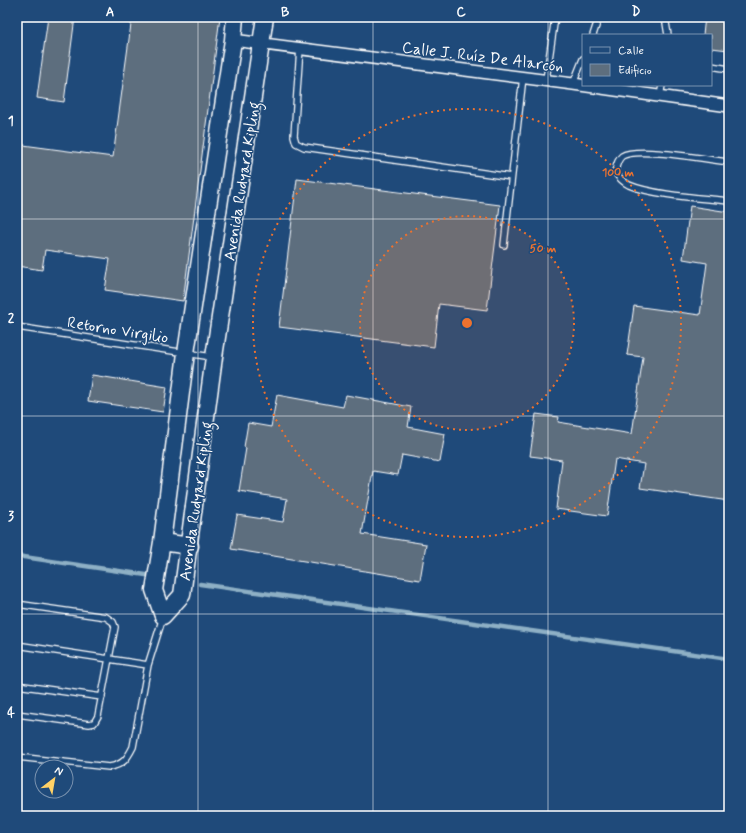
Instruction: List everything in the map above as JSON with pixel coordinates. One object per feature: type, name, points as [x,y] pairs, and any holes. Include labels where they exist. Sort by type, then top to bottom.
[{"type":"street","name":"Avenida Rudyard Kipling","points":[[235,17],[233,40],[186,353],[162,542],[154,590],[163,616],[182,595],[190,546],[214,357],[265,17]]},
{"type":"street","name":"Calle J. Ruíz De Alarcón","points":[[233,40],[582,85]]},
{"type":"street","name":"Calle J. Ruíz De Alarcón","points":[[586,86],[729,106]]},
{"type":"street","points":[[162,542],[190,546]]},
{"type":"lane","points":[[546,80],[555,17]]},
{"type":"lane","points":[[665,17],[668,33]]},
{"type":"lane","points":[[593,34],[598,18]]},
{"type":"lane","points":[[300,48],[294,136],[296,143],[304,147],[511,177]]},
{"type":"lane","points":[[573,84],[582,62]]},
{"type":"lane","points":[[712,66],[729,69]]},
{"type":"lane","points":[[504,245],[523,77]]},
{"type":"lane","points":[[660,97],[662,86]]},
{"type":"lane","points":[[729,162],[648,152],[631,152],[622,156],[617,162],[615,172],[620,179],[629,185],[663,192],[729,201]]},
{"type":"lane","name":"Retorno Virgilio","points":[[17,327],[214,357]]},
{"type":"lane","points":[[17,604],[110,619],[115,627],[98,716],[94,723],[89,724],[17,714]]},
{"type":"lane","points":[[17,757],[109,767],[119,765],[128,758],[133,747],[148,666],[163,616]]},
{"type":"lane","points":[[17,645],[148,666]]},
{"type":"lane","points":[[17,685],[102,697]]},
{"type":"building","points":[[48,17],[75,17],[64,102],[37,98]]},
{"type":"building","points":[[132,17],[220,17],[183,301],[105,290],[110,259],[45,250],[42,270],[17,266],[17,186],[23,145],[113,157]]},
{"type":"building","points":[[705,17],[729,17],[729,50],[712,48],[712,34],[703,34]]},
{"type":"building","points":[[297,179],[500,205],[487,310],[439,304],[434,347],[279,327]]},
{"type":"building","points":[[690,206],[729,212],[729,501],[640,488],[644,464],[615,459],[607,516],[556,509],[562,460],[530,456],[536,414],[559,417],[558,422],[632,434],[643,357],[627,355],[634,306],[700,315],[707,263],[683,259]]},
{"type":"building","points":[[92,375],[167,387],[163,412],[88,401]]},
{"type":"building","points":[[277,395],[343,407],[346,395],[411,407],[408,427],[445,434],[440,462],[402,455],[398,475],[373,471],[362,534],[426,544],[420,580],[231,549],[237,515],[283,522],[287,499],[239,491],[246,448],[244,447],[248,423],[271,427]]},
{"type":"waterway","points":[[17,556],[146,575]]},
{"type":"waterway","points":[[200,584],[729,659]]}]
